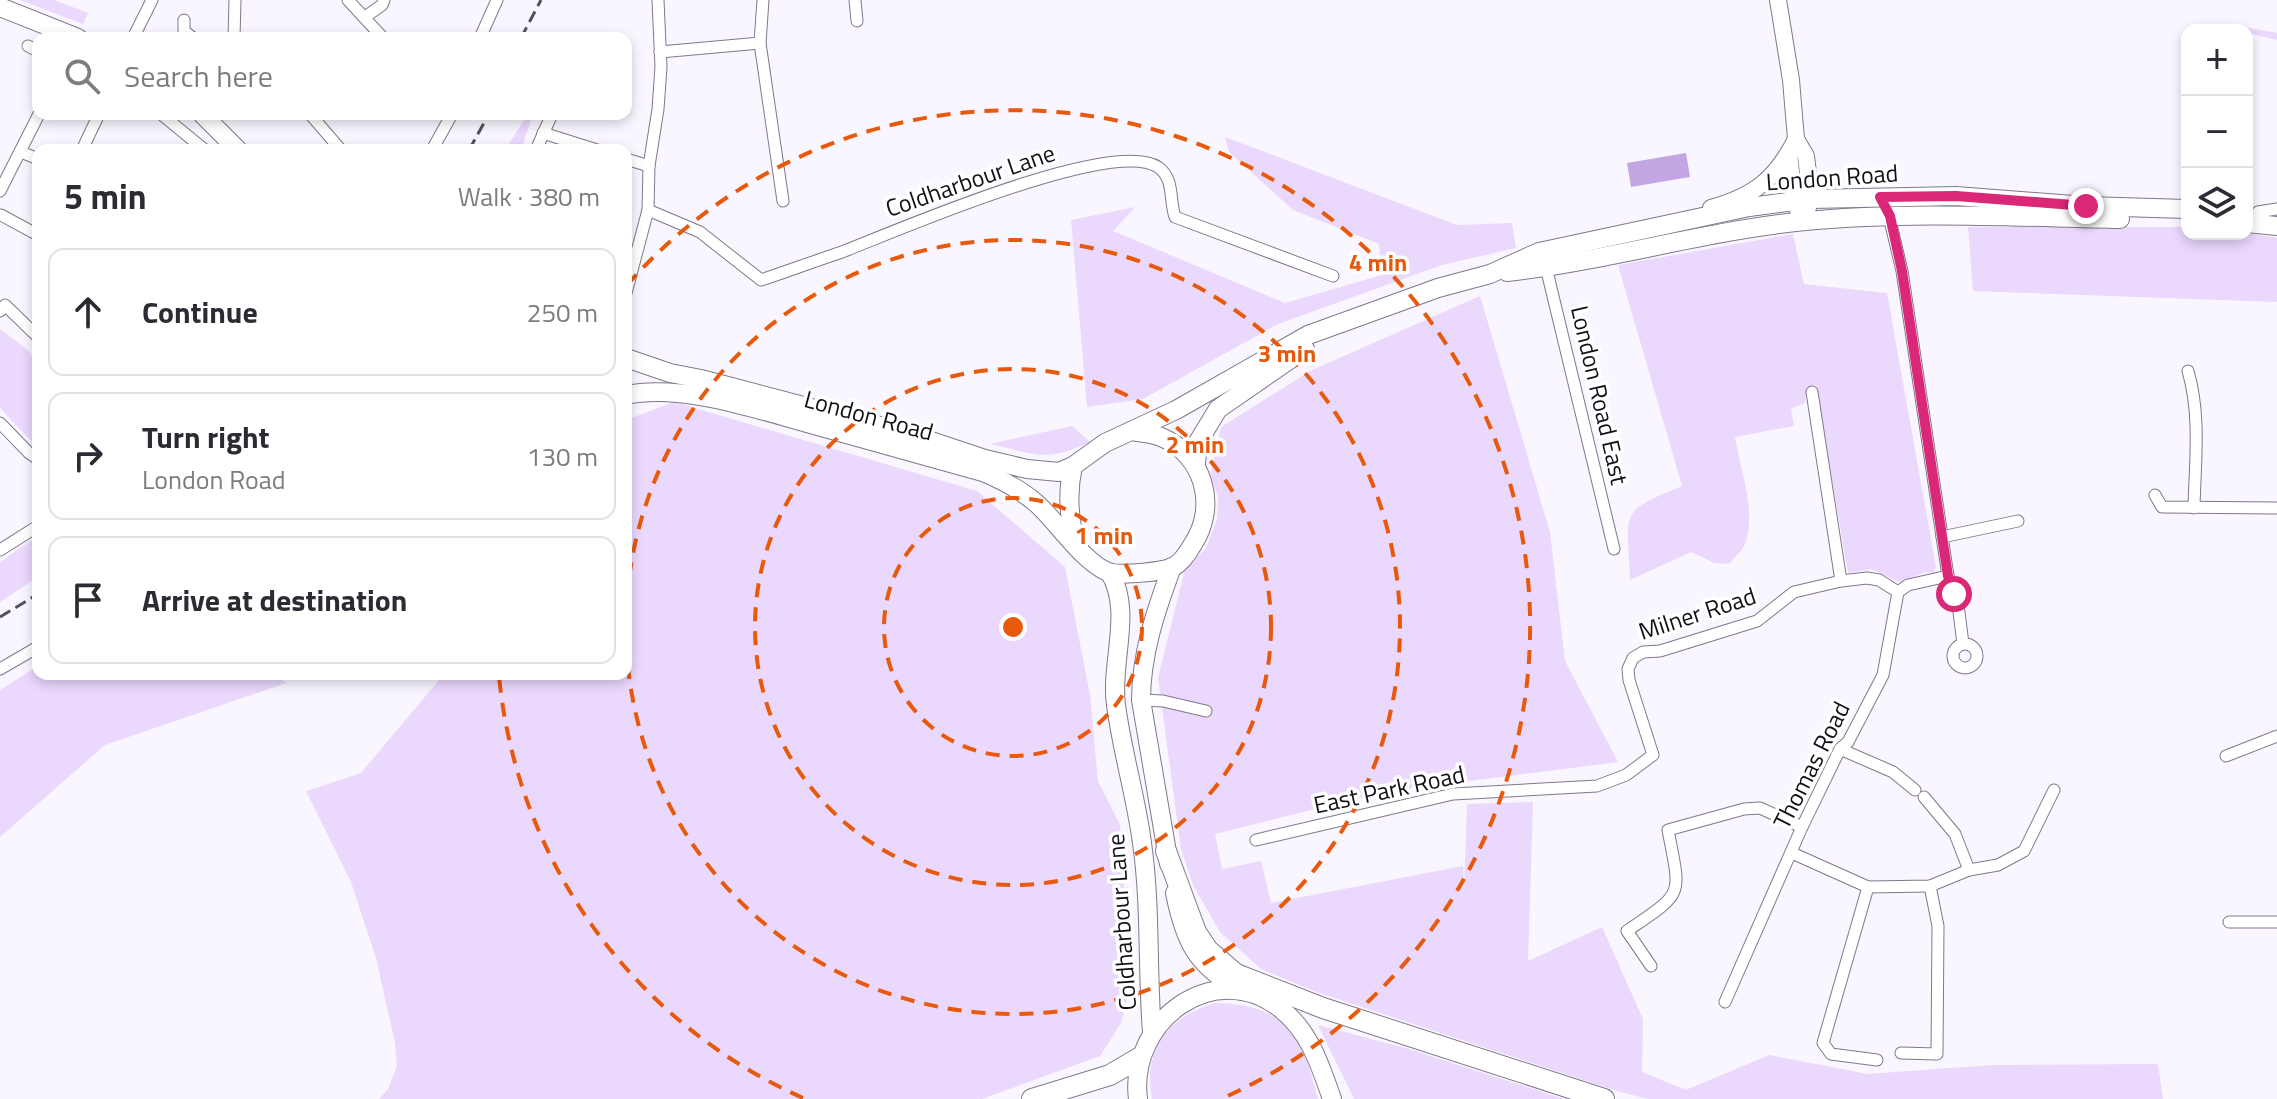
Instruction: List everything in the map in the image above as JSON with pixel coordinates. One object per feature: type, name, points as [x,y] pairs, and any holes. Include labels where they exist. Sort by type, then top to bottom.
[{"type":"highway","points":[[1166,851],[1196,932],[1208,950],[1236,974],[1323,1008],[1604,1099]]},
{"type":"highway","points":[[1262,997],[1323,1008]]},
{"type":"highway","points":[[1032,1099],[1110,1075],[1139,1058]]},
{"type":"main road","points":[[1778,0],[1791,80],[1792,146],[1803,221]]},
{"type":"main road","points":[[0,7],[63,32]]},
{"type":"main road","points":[[208,120],[232,144]]},
{"type":"main road","points":[[1647,228],[1754,191],[1776,173],[1792,146]]},
{"type":"main road","name":"London Road","points":[[1129,431],[1176,410],[1308,335],[1438,288],[1647,228],[1802,200],[1880,197],[1956,196],[2086,206],[2181,209]]},
{"type":"main road","points":[[2253,215],[2277,212]]},
{"type":"main road","name":"London Road","points":[[1543,260],[1803,221],[1950,213],[2181,221]]},
{"type":"main road","points":[[2253,216],[2277,226]]},
{"type":"main road","name":"London Road","points":[[1196,464],[1198,442],[1218,409],[1343,323]]},
{"type":"main road","name":"London Road","points":[[632,360],[670,373],[910,434],[985,459],[1027,469],[1059,472],[1073,466]]},
{"type":"main road","name":"London Road","points":[[632,394],[685,394],[757,409],[983,472],[1036,502],[1075,542]]},
{"type":"main road","points":[[1129,431],[1160,436],[1196,464],[1206,491],[1207,512],[1201,533],[1172,567],[1137,573],[1110,573],[1090,559],[1075,542],[1069,485],[1073,466],[1105,443],[1129,431]]},
{"type":"main road","name":"Coldharbour Lane","points":[[1172,567],[1151,630],[1141,679],[1141,700],[1181,924],[1200,961],[1212,973],[1242,991]]},
{"type":"main road","name":"Coldharbour Lane","points":[[1110,573],[1116,583],[1121,614],[1114,673],[1115,703],[1142,840],[1148,898],[1152,1032]]},
{"type":"main road","points":[[1138,1099],[1139,1058],[1152,1032],[1174,1008],[1188,1000],[1219,991],[1242,991],[1262,997],[1279,1008],[1302,1031],[1318,1060],[1332,1097]]},
{"type":"street","points":[[136,32],[152,0]]},
{"type":"street","points":[[234,32],[235,0]]},
{"type":"street","points":[[348,0],[378,32]]},
{"type":"street","points":[[365,17],[384,0]]},
{"type":"street","points":[[483,32],[497,0]]},
{"type":"street","points":[[632,270],[648,210],[649,166],[658,109],[661,67],[658,0]]},
{"type":"street","points":[[763,0],[760,43],[783,201]]},
{"type":"street","points":[[855,0],[857,21]]},
{"type":"street","points":[[184,20],[185,32]]},
{"type":"street","points":[[660,52],[760,43]]},
{"type":"street","points":[[0,191],[36,120]]},
{"type":"street","points":[[85,144],[96,120]]},
{"type":"street","points":[[168,120],[198,144]]},
{"type":"street","points":[[315,120],[336,144]]},
{"type":"street","points":[[435,144],[449,120]]},
{"type":"street","points":[[538,144],[549,120]]},
{"type":"street","points":[[543,133],[578,144]]},
{"type":"street","points":[[21,152],[32,157]]},
{"type":"street","points":[[632,161],[649,166]]},
{"type":"street","name":"Coldharbour Lane","points":[[648,210],[700,232],[761,280],[990,194],[1059,172],[1144,161],[1160,168],[1166,176],[1172,189],[1171,207],[1175,217],[1333,276]]},
{"type":"street","points":[[1880,197],[1890,216],[1902,271],[1948,576],[1959,612],[1963,644]]},
{"type":"street","points":[[0,213],[32,232]]},
{"type":"street","name":"London Road East","points":[[1543,260],[1614,549]]},
{"type":"street","points":[[2,305],[32,332]]},
{"type":"street","points":[[2188,371],[2196,411],[2194,508]]},
{"type":"street","points":[[1812,392],[1841,581]]},
{"type":"street","points":[[0,423],[32,455]]},
{"type":"street","points":[[2155,495],[2162,507],[2277,508]]},
{"type":"street","points":[[1942,537],[2018,521]]},
{"type":"street","points":[[0,550],[32,530]]},
{"type":"street","points":[[1898,592],[1908,585],[1948,576]]},
{"type":"street","name":"Milner Road","points":[[1626,775],[1653,755],[1629,680],[1628,669],[1633,658],[1643,652],[1660,651],[1757,621],[1794,592],[1867,578],[1879,580],[1898,592]]},
{"type":"street","name":"Thomas Road","points":[[1725,1002],[1802,827],[1840,749],[1848,742],[1883,675],[1898,592]]},
{"type":"street","points":[[0,669],[32,650]]},
{"type":"street","points":[[1141,700],[1163,701],[1206,711]]},
{"type":"street","points":[[2226,756],[2277,736]]},
{"type":"street","points":[[1840,749],[1893,772],[1919,794],[1955,834],[1969,870]]},
{"type":"street","name":"East Park Road","points":[[1256,840],[1453,794],[1597,786],[1626,775]]},
{"type":"street","points":[[1792,853],[1868,887],[1930,886],[1969,870],[1998,865],[2024,851],[2054,790]]},
{"type":"street","points":[[1651,966],[1627,931],[1670,902],[1677,889],[1668,830],[1744,809],[1760,808],[1802,827]]},
{"type":"street","points":[[1901,1053],[1937,1054],[1938,926],[1930,886]]},
{"type":"street","points":[[1868,887],[1823,1043],[1831,1054],[1877,1060]]},
{"type":"street","points":[[2229,922],[2277,922]]},
{"type":"shaded area","points":[[20,0],[54,0],[88,13],[83,24]]},
{"type":"shaded area","points":[[2253,29],[2277,33],[2277,40],[2253,34]]},
{"type":"shaded area","points":[[524,120],[531,120],[523,144],[509,144]]},
{"type":"shaded area","points":[[1225,137],[1457,225],[1512,223],[1516,248],[1442,265],[1278,324],[1143,399],[1087,407],[1071,220],[1135,207],[1113,231],[1285,303],[1382,275],[1379,244],[1293,210],[1229,152]]},
{"type":"shaded area","points":[[1686,153],[1690,177],[1631,187],[1627,163]]},
{"type":"shaded area","points":[[1968,227],[2181,227],[2181,240],[2253,240],[2253,234],[2277,238],[2277,302],[1973,291]]},
{"type":"shaded area","points":[[1793,234],[1804,284],[1887,293],[1936,567],[1933,573],[1926,572],[1899,582],[1871,569],[1848,573],[1816,385],[1807,387],[1805,403],[1791,409],[1794,426],[1735,437],[1749,519],[1745,544],[1729,564],[1714,563],[1691,552],[1630,580],[1630,518],[1646,503],[1682,486],[1618,265]]},
{"type":"shaded area","points":[[1480,296],[1550,532],[1565,661],[1618,762],[1382,792],[1215,834],[1222,869],[1261,861],[1271,903],[1463,866],[1464,893],[1467,804],[1533,802],[1528,961],[1602,927],[1643,1019],[1642,1072],[1686,1090],[1769,1055],[1868,1074],[1992,1065],[2158,1064],[2163,1099],[1648,1099],[1316,992],[1261,969],[1220,932],[1193,885],[1181,849],[1158,678],[1185,569],[1206,548],[1217,519],[1218,496],[1210,477],[1221,427],[1312,370]]},
{"type":"shaded area","points":[[0,329],[29,351],[32,357],[32,442],[0,408]]},
{"type":"shaded area","points":[[674,402],[977,491],[1065,567],[1090,695],[1098,781],[1120,825],[1130,988],[1121,1023],[1100,1056],[982,1099],[379,1099],[388,1089],[397,1066],[395,1043],[376,958],[351,882],[306,791],[361,773],[439,680],[632,680],[632,418]]},
{"type":"shaded area","points":[[1072,426],[1090,442],[1062,453],[1040,455],[990,444]]},
{"type":"shaded area","points":[[32,540],[32,581],[0,602],[0,562]]},
{"type":"shaded area","points":[[32,670],[32,680],[283,680],[286,683],[105,745],[0,837],[0,690]]},
{"type":"shaded area","points":[[1214,1003],[1249,1007],[1281,1021],[1304,1052],[1318,1099],[1152,1099],[1151,1065],[1162,1038],[1183,1017]]},
{"type":"shaded area","points":[[1318,1025],[1409,1049],[1564,1099],[1354,1099]]},
{"type":"railway","points":[[524,32],[541,0]]},
{"type":"railway","points":[[472,144],[486,120]]},
{"type":"railway","points":[[0,617],[32,598]]},
{"type":"route","points":[[1954,594],[1948,576],[1902,271],[1890,216],[1880,197],[1956,196],[2086,206]]}]
